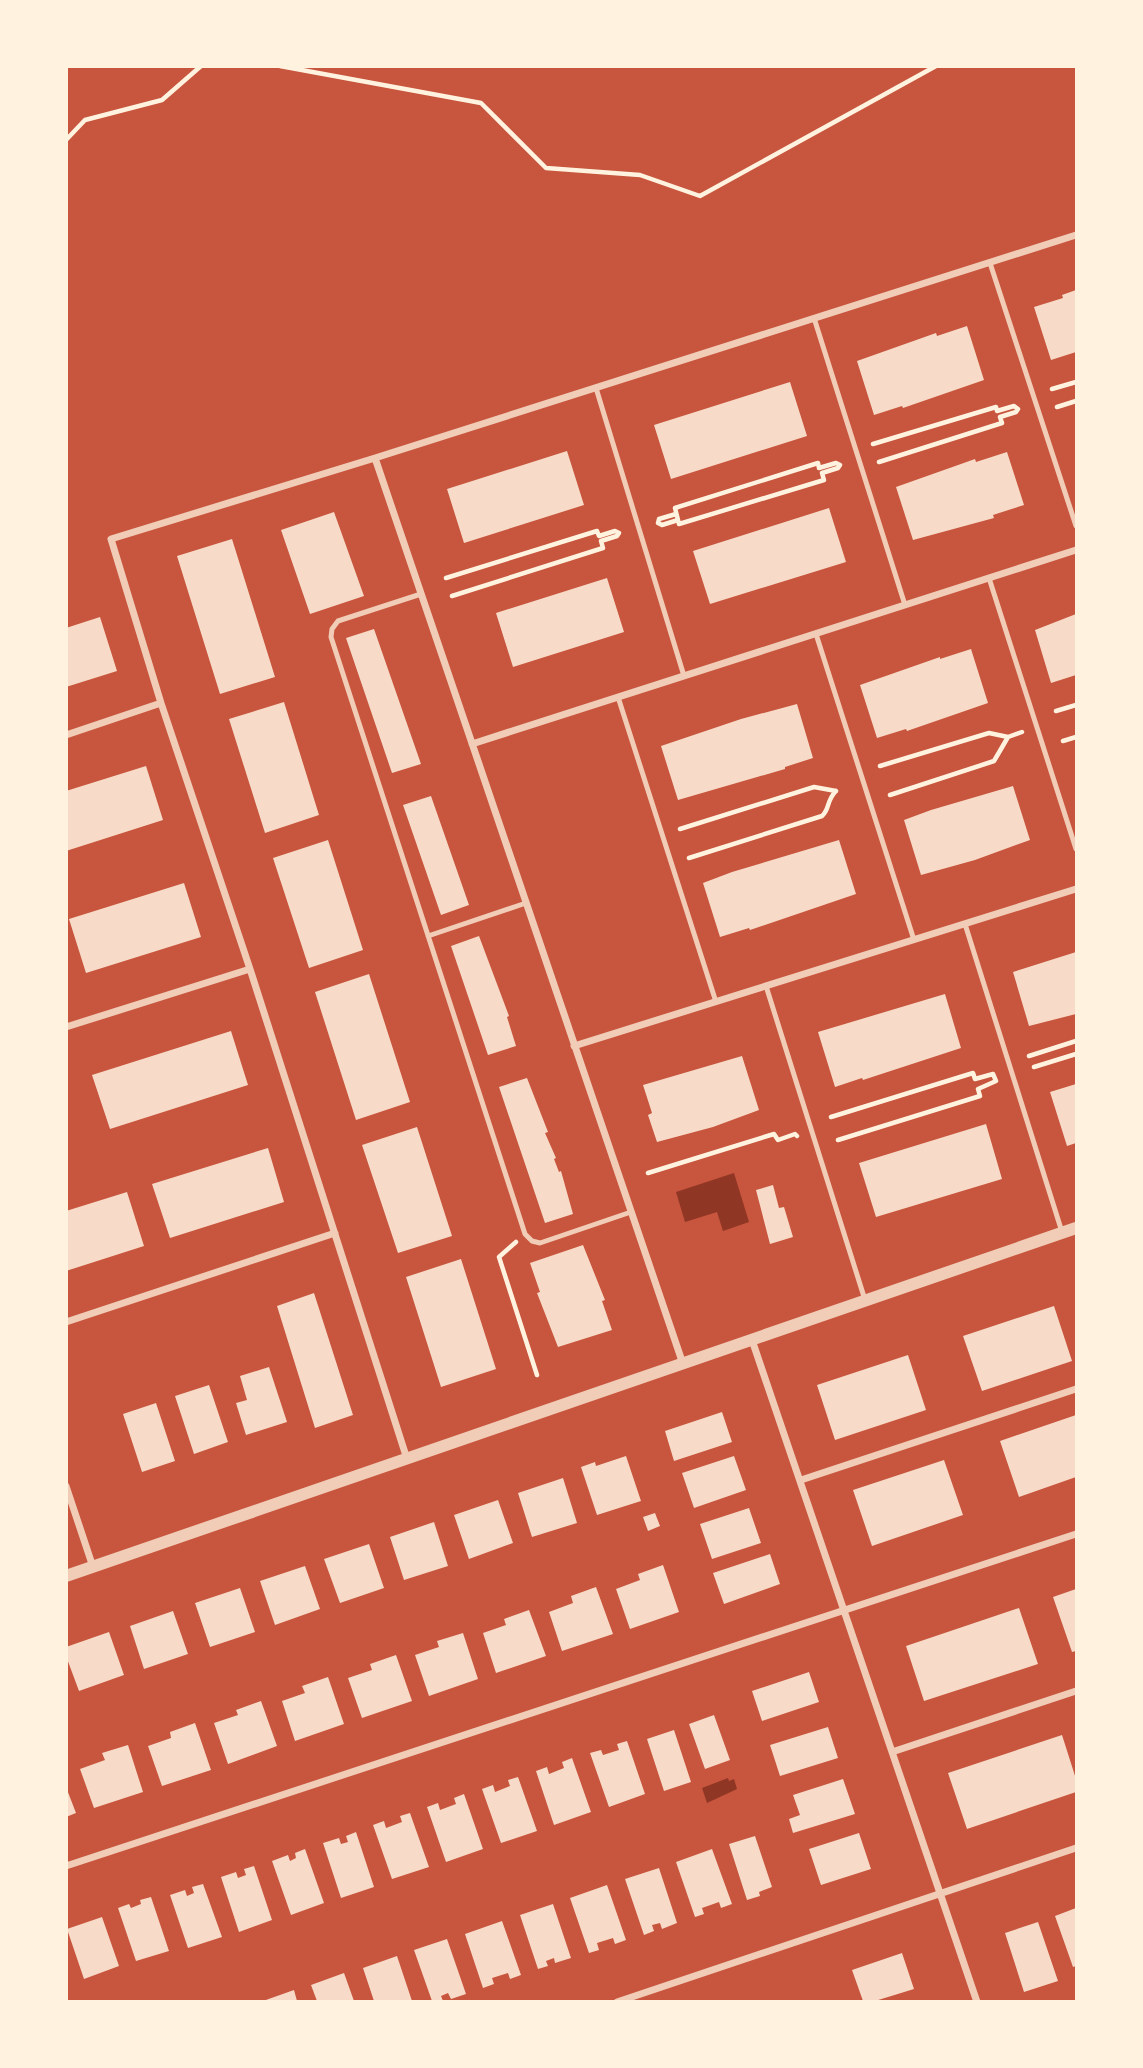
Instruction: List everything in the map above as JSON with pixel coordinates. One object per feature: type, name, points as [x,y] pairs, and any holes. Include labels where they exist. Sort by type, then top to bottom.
[{"type":"street","points":[[407,1459],[250,969],[161,703],[111,539],[1076,235]]},
{"type":"street","points":[[374,458],[683,1365]]},
{"type":"street","points":[[472,744],[1076,550]]},
{"type":"street","points":[[66,735],[161,703]]},
{"type":"street","points":[[574,1046],[1076,889]]},
{"type":"street","points":[[66,1027],[250,969]]},
{"type":"street","points":[[66,1576],[1076,1228]]},
{"type":"street","points":[[66,1322],[335,1233]]},
{"type":"street","points":[[752,1340],[977,2001]]},
{"type":"street","points":[[801,1480],[1076,1389]]},
{"type":"street","points":[[66,1486],[93,1567]]},
{"type":"street","points":[[66,1866],[1076,1534]]},
{"type":"street","points":[[892,1752],[1076,1691]]},
{"type":"street","points":[[617,2001],[1076,1848]]},
{"type":"lane","points":[[989,263],[1076,526]]},
{"type":"lane","points":[[814,318],[905,605]]},
{"type":"lane","points":[[596,388],[684,676]]},
{"type":"lane","points":[[989,578],[1076,849]]},
{"type":"lane","points":[[421,594],[338,621],[332,629],[331,637],[525,1234],[532,1241],[540,1243],[631,1212]]},
{"type":"lane","points":[[816,634],[914,940]]},
{"type":"lane","points":[[618,697],[716,1002]]},
{"type":"lane","points":[[428,936],[526,902]]},
{"type":"lane","points":[[965,924],[1063,1233]]},
{"type":"lane","points":[[766,986],[865,1301]]},
{"type":"path","points":[[66,140],[85,120],[162,100],[201,66]]},
{"type":"path","points":[[280,66],[481,103],[546,169],[640,175],[700,196],[936,66]]},
{"type":"path","points":[[1052,389],[1076,382]]},
{"type":"path","points":[[1057,407],[1076,401]]},
{"type":"path","points":[[873,444],[996,407],[997,411],[1014,407],[1018,409],[1000,417],[1002,423],[879,462]]},
{"type":"path","points":[[818,463],[819,468],[836,463],[840,465],[822,473],[824,480],[679,524],[677,517],[675,508],[818,463]]},
{"type":"path","points":[[446,578],[597,531],[599,536],[615,531],[619,533],[601,541],[603,548],[452,596]]},
{"type":"path","points":[[1056,711],[1076,705]]},
{"type":"path","points":[[880,766],[989,733],[1008,737],[1023,732]]},
{"type":"path","points":[[890,795],[994,761],[1008,737]]},
{"type":"path","points":[[1063,741],[1076,737]]},
{"type":"path","points":[[680,829],[814,787],[836,791],[828,800],[827,810],[822,816],[689,859]]},
{"type":"path","points":[[1029,1056],[1076,1041]]},
{"type":"path","points":[[1034,1067],[1076,1054]]},
{"type":"path","points":[[831,1118],[973,1073],[975,1079],[993,1074],[996,1081],[978,1089],[980,1096],[838,1140]]},
{"type":"path","points":[[649,1173],[774,1134],[778,1140],[795,1134],[798,1138]]},
{"type":"path","points":[[525,1234],[499,1257],[537,1375]]},
{"type":"shaded area","points":[[734,1173],[749,1222],[723,1231],[717,1212],[685,1222],[676,1192]]},
{"type":"shaded area","points":[[728,1778],[729,1781],[734,1779],[737,1789],[707,1803],[702,1788]]},
{"type":"building","points":[[1076,290],[1076,352],[1051,360],[1034,307],[1063,298],[1062,295]]},
{"type":"building","points":[[967,326],[984,380],[903,408],[902,406],[874,415],[857,361],[936,333],[937,336]]},
{"type":"building","points":[[790,382],[807,436],[671,479],[654,425]]},
{"type":"building","points":[[567,451],[584,505],[464,543],[447,489]]},
{"type":"building","points":[[1007,452],[1024,505],[993,515],[994,518],[913,540],[896,487],[975,459],[976,462]]},
{"type":"building","points":[[829,508],[846,562],[710,604],[693,551]]},
{"type":"building","points":[[334,512],[364,596],[310,614],[281,530]]},
{"type":"building","points":[[232,539],[275,677],[220,694],[177,556]]},
{"type":"building","points":[[607,578],[624,632],[513,667],[496,613]]},
{"type":"building","points":[[1076,614],[1076,675],[1051,683],[1035,630]]},
{"type":"building","points":[[100,617],[117,671],[66,687],[66,628]]},
{"type":"building","points":[[374,629],[421,764],[392,773],[346,638]]},
{"type":"building","points":[[971,649],[988,703],[907,731],[906,729],[877,738],[860,685]]},
{"type":"building","points":[[284,702],[319,815],[265,833],[229,719]]},
{"type":"building","points":[[797,704],[813,758],[785,769],[678,800],[661,746],[741,719]]},
{"type":"building","points":[[146,766],[163,820],[66,851],[66,791]]},
{"type":"building","points":[[1013,786],[1030,840],[975,860],[921,875],[904,820]]},
{"type":"building","points":[[431,796],[469,905],[441,915],[403,805]]},
{"type":"building","points":[[328,840],[363,950],[309,968],[273,858]]},
{"type":"building","points":[[839,840],[856,894],[750,930],[749,928],[720,937],[703,883]]},
{"type":"building","points":[[184,883],[201,937],[86,973],[69,919]]},
{"type":"building","points":[[479,936],[509,1016],[507,1017],[516,1046],[488,1055],[451,946]]},
{"type":"building","points":[[1076,952],[1076,1014],[1029,1026],[1013,972]]},
{"type":"building","points":[[369,974],[410,1102],[356,1120],[315,992]]},
{"type":"building","points":[[945,994],[961,1048],[835,1087],[818,1032]]},
{"type":"building","points":[[231,1031],[248,1085],[110,1129],[92,1075]]},
{"type":"building","points":[[742,1056],[759,1110],[713,1127],[657,1142],[648,1115],[652,1113],[643,1085]]},
{"type":"building","points":[[527,1078],[548,1132],[545,1133],[559,1172],[561,1171],[573,1214],[545,1223],[499,1087]]},
{"type":"building","points":[[1076,1084],[1076,1143],[1067,1146],[1050,1092]]},
{"type":"building","points":[[986,1124],[1002,1179],[876,1217],[859,1163]]},
{"type":"building","points":[[417,1127],[452,1236],[398,1253],[362,1145]]},
{"type":"building","points":[[268,1148],[284,1202],[170,1238],[152,1184]]},
{"type":"building","points":[[773,1185],[779,1208],[784,1207],[793,1237],[770,1244],[756,1190]]},
{"type":"building","points":[[127,1192],[144,1246],[66,1271],[66,1211]]},
{"type":"building","points":[[583,1245],[605,1300],[602,1301],[612,1330],[558,1347],[537,1293],[540,1292],[530,1263]]},
{"type":"building","points":[[461,1259],[496,1369],[441,1387],[406,1277]]},
{"type":"building","points":[[314,1293],[353,1415],[315,1428],[277,1306]]},
{"type":"building","points":[[1054,1306],[1072,1361],[982,1391],[963,1336]]},
{"type":"building","points":[[908,1355],[926,1410],[835,1440],[817,1385]]},
{"type":"building","points":[[269,1367],[287,1422],[246,1435],[236,1403],[247,1400],[240,1376]]},
{"type":"building","points":[[209,1385],[228,1442],[194,1454],[175,1396]]},
{"type":"building","points":[[156,1403],[175,1461],[142,1472],[123,1414]]},
{"type":"building","points":[[722,1412],[732,1442],[674,1461],[665,1431]]},
{"type":"building","points":[[1076,1415],[1076,1477],[1019,1497],[1000,1441]]},
{"type":"building","points":[[626,1456],[641,1501],[597,1515],[581,1467],[595,1462],[596,1466]]},
{"type":"building","points":[[734,1456],[746,1490],[694,1508],[682,1473]]},
{"type":"building","points":[[944,1460],[963,1515],[872,1546],[853,1490]]},
{"type":"building","points":[[563,1478],[577,1523],[532,1537],[518,1493]]},
{"type":"building","points":[[498,1500],[513,1543],[469,1559],[454,1515]]},
{"type":"building","points":[[749,1508],[761,1543],[712,1559],[700,1524]]},
{"type":"building","points":[[655,1513],[660,1526],[648,1531],[643,1517]]},
{"type":"building","points":[[434,1522],[448,1566],[404,1580],[390,1537]]},
{"type":"building","points":[[369,1544],[384,1588],[340,1603],[324,1559]]},
{"type":"building","points":[[770,1554],[780,1584],[724,1604],[713,1573]]},
{"type":"building","points":[[663,1565],[679,1612],[630,1629],[616,1589],[640,1580],[638,1574]]},
{"type":"building","points":[[305,1566],[320,1609],[275,1625],[260,1581]]},
{"type":"building","points":[[596,1587],[613,1634],[562,1651],[549,1612],[573,1603],[571,1596]]},
{"type":"building","points":[[240,1588],[255,1632],[210,1647],[195,1603]]},
{"type":"building","points":[[1076,1589],[1076,1651],[1072,1652],[1053,1597]]},
{"type":"building","points":[[1019,1608],[1038,1664],[924,1701],[906,1646]]},
{"type":"building","points":[[529,1610],[546,1656],[496,1673],[483,1633],[506,1625],[504,1619]]},
{"type":"building","points":[[173,1611],[188,1654],[144,1669],[130,1626]]},
{"type":"building","points":[[109,1632],[124,1675],[79,1691],[66,1656],[66,1647]]},
{"type":"building","points":[[463,1633],[478,1679],[429,1696],[415,1655],[439,1647],[437,1641]]},
{"type":"building","points":[[396,1655],[412,1701],[362,1718],[348,1678],[372,1670],[370,1664]]},
{"type":"building","points":[[809,1672],[819,1702],[762,1721],[752,1691]]},
{"type":"building","points":[[328,1677],[344,1724],[295,1741],[282,1701],[305,1693],[302,1686]]},
{"type":"building","points":[[261,1701],[277,1746],[228,1764],[214,1723],[238,1715],[236,1710]]},
{"type":"building","points":[[714,1715],[730,1760],[705,1769],[689,1724]]},
{"type":"building","points":[[195,1723],[211,1770],[162,1786],[148,1746],[171,1738],[170,1732]]},
{"type":"building","points":[[828,1727],[838,1758],[780,1776],[770,1745]]},
{"type":"building","points":[[674,1730],[691,1782],[664,1791],[647,1739]]},
{"type":"building","points":[[1062,1735],[1076,1779],[1076,1792],[967,1829],[948,1773]]},
{"type":"building","points":[[627,1741],[645,1794],[609,1807],[590,1753],[601,1750],[603,1755],[619,1750],[617,1744]]},
{"type":"building","points":[[128,1745],[143,1792],[94,1808],[80,1769],[105,1760],[102,1753]]},
{"type":"building","points":[[572,1758],[591,1812],[554,1825],[536,1771],[547,1767],[549,1774],[564,1768],[562,1762]]},
{"type":"building","points":[[518,1777],[537,1831],[501,1843],[482,1789],[493,1785],[495,1792],[510,1786],[508,1780]]},
{"type":"building","points":[[843,1779],[855,1814],[793,1833],[789,1819],[800,1815],[793,1795]]},
{"type":"building","points":[[66,1787],[76,1813],[66,1817]]},
{"type":"building","points":[[464,1794],[483,1849],[446,1862],[427,1807],[438,1803],[440,1810],[456,1804],[454,1798]]},
{"type":"building","points":[[410,1813],[429,1867],[392,1879],[373,1825],[384,1821],[386,1828],[402,1822],[400,1816]]},
{"type":"building","points":[[356,1832],[374,1887],[341,1898],[323,1843],[339,1838],[341,1844],[348,1842],[346,1836]]},
{"type":"building","points":[[859,1833],[871,1869],[821,1885],[809,1849]]},
{"type":"building","points":[[755,1836],[772,1887],[759,1892],[760,1896],[747,1900],[729,1844]]},
{"type":"building","points":[[305,1849],[324,1903],[291,1915],[272,1861],[288,1855],[290,1861],[296,1858],[295,1853]]},
{"type":"building","points":[[712,1849],[732,1904],[721,1908],[719,1902],[702,1908],[704,1914],[695,1917],[676,1862]]},
{"type":"building","points":[[254,1866],[272,1920],[239,1932],[221,1877],[236,1872],[238,1878],[246,1875],[244,1869]]},
{"type":"building","points":[[659,1868],[677,1923],[662,1929],[660,1923],[652,1925],[654,1931],[644,1935],[625,1879]]},
{"type":"building","points":[[203,1884],[222,1937],[188,1948],[170,1895],[185,1890],[187,1896],[194,1893],[192,1887]]},
{"type":"building","points":[[607,1885],[626,1940],[615,1944],[613,1938],[597,1943],[599,1950],[589,1953],[570,1898]]},
{"type":"building","points":[[151,1897],[169,1951],[136,1961],[118,1908],[129,1904],[131,1908],[141,1904],[140,1900]]},
{"type":"building","points":[[553,1904],[571,1958],[555,1963],[554,1958],[546,1961],[548,1966],[538,1969],[520,1915]]},
{"type":"building","points":[[1076,1908],[1076,1966],[1073,1967],[1055,1916]]},
{"type":"building","points":[[102,1917],[119,1966],[84,1979],[67,1929]]},
{"type":"building","points":[[502,1921],[521,1975],[510,1979],[508,1973],[492,1978],[494,1984],[483,1988],[465,1934]]},
{"type":"building","points":[[1038,1922],[1058,1981],[1024,1992],[1005,1933]]},
{"type":"building","points":[[447,1939],[466,1994],[451,1999],[448,1993],[441,1996],[443,2001],[432,2001],[414,1950]]},
{"type":"building","points":[[902,1953],[914,1989],[875,2001],[863,2001],[852,1970]]},
{"type":"building","points":[[397,1956],[412,2001],[374,2001],[363,1968]]},
{"type":"building","points":[[344,1973],[354,2001],[317,2001],[311,1985]]},
{"type":"building","points":[[294,1990],[297,2001],[263,2001]]}]
